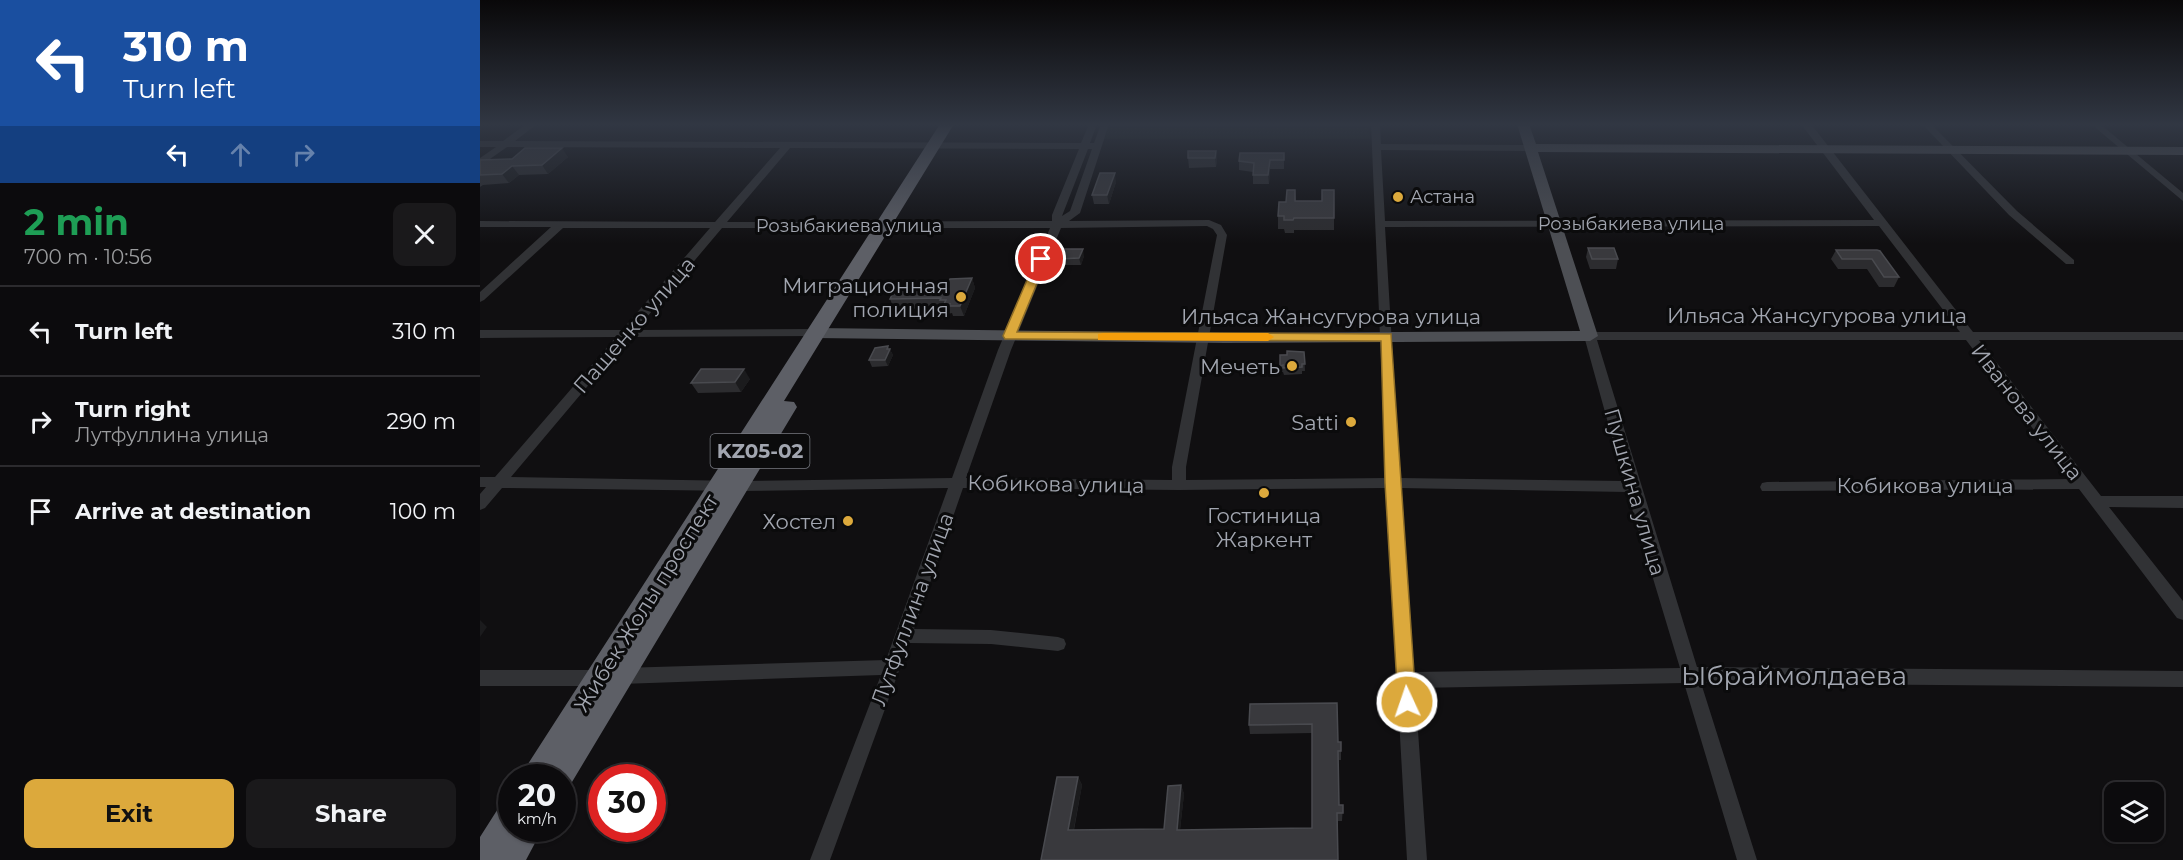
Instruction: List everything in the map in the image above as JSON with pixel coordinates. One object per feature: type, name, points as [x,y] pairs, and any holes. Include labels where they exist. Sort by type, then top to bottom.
[{"type":"highway","name":"Жибек Жолы проспект","points":[[567,764],[621,676],[730,486],[928,164]]},
{"type":"highway","name":"Жибек Жолы проспект","points":[[544,764],[598,678],[730,486]]},
{"type":"highway","points":[[483,860],[498,837]]},
{"type":"highway","points":[[508,860],[519,842]]},
{"type":"main road","name":"Пушкина улица","points":[[1537,164],[1590,336]]},
{"type":"main road","name":"Ильяса Жансугурова улица","points":[[824,333],[1204,337],[1590,336]]},
{"type":"street","name":"Пащенко улица","points":[[480,504],[770,164]]},
{"type":"street","name":"Лутфуллина улица","points":[[820,860],[892,667],[1009,336],[1025,293],[1057,224],[1057,215],[1077,164]]},
{"type":"street","name":"Лутфуллина улица","points":[[1057,224],[1075,213],[1091,164]]},
{"type":"street","points":[[1378,164],[1393,483],[1417,860]]},
{"type":"street","name":"Иванова улица","points":[[1837,164],[2183,613]]},
{"type":"street","points":[[1964,164],[2013,213],[2070,262]]},
{"type":"street","points":[[2143,164],[2183,198]]},
{"type":"street","name":"Розыбакиева улица","points":[[1380,224],[1882,223]]},
{"type":"street","name":"Розыбакиева улица","points":[[480,224],[890,226],[1209,224],[1217,227],[1222,235],[1204,337]]},
{"type":"street","points":[[480,298],[561,224]]},
{"type":"street","name":"Ильяса Жансугурова улица","points":[[480,334],[824,333]]},
{"type":"street","name":"Ильяса Жансугурова улица","points":[[1590,336],[2183,336]]},
{"type":"street","name":"Пушкина улица","points":[[1590,336],[1633,487],[1747,860]]},
{"type":"street","points":[[1179,485],[1179,467],[1204,337]]},
{"type":"street","name":"Кобикова улица","points":[[480,482],[730,486],[958,483],[1179,485],[1393,483],[1633,487]]},
{"type":"street","name":"Кобикова улица","points":[[1767,487],[2083,484]]},
{"type":"street","points":[[2096,501],[2183,502]]},
{"type":"street","points":[[903,636],[991,638],[1058,644]]},
{"type":"street","points":[[621,676],[892,667]]},
{"type":"street","name":"Ыбраймолдаева","points":[[1406,680],[1690,675],[2183,679]]},
{"type":"street","points":[[480,678],[598,678]]},
{"type":"building","points":[[480,164],[543,164],[512,166],[502,174],[480,175]]},
{"type":"building","points":[[1254,164],[1269,164],[1268,175],[1253,175]]},
{"type":"building","points":[[1100,173],[1115,173],[1107,195],[1092,195]]},
{"type":"building","points":[[1287,190],[1295,190],[1295,201],[1322,201],[1322,190],[1334,190],[1334,218],[1284,220],[1284,216],[1278,216],[1279,202],[1286,202]]},
{"type":"building","points":[[1588,248],[1614,248],[1618,259],[1592,259]]},
{"type":"building","points":[[1062,249],[1083,249],[1079,258],[1058,259]]},
{"type":"building","points":[[1836,250],[1880,251],[1899,277],[1884,277],[1872,259],[1842,259]]},
{"type":"building","points":[[972,278],[960,306],[944,304],[946,300],[940,300],[941,298],[890,299],[895,289],[945,289],[950,279]]},
{"type":"building","points":[[888,346],[887,349],[890,349],[885,360],[869,360],[875,348]]},
{"type":"building","points":[[1287,351],[1304,352],[1305,364],[1302,364],[1302,367],[1283,368],[1283,365],[1280,366],[1280,355],[1287,355]]},
{"type":"building","points":[[701,369],[744,369],[735,382],[691,383]]},
{"type":"building","points":[[1337,703],[1338,742],[1341,742],[1341,751],[1338,751],[1339,805],[1343,805],[1343,813],[1337,813],[1338,860],[1041,860],[1057,777],[1078,777],[1068,830],[1164,829],[1168,786],[1181,785],[1177,830],[1312,828],[1312,724],[1249,725],[1250,704]]},
{"type":"slow traffic","points":[[1103,337],[1268,337]]},
{"type":"place","name":"Астана","points":[[1398,197]]},
{"type":"place","name":"Миграционная полиция","points":[[961,297]]},
{"type":"place","name":"Мечеть","points":[[1292,366]]},
{"type":"place","name":"Satti","points":[[1351,422]]},
{"type":"place","name":"Гостиница Жаркент","points":[[1264,493]]},
{"type":"place","name":"Хостел","points":[[848,521]]},
{"type":"route","points":[[1041,259],[1009,336],[1387,337],[1393,483],[1407,702]]}]
